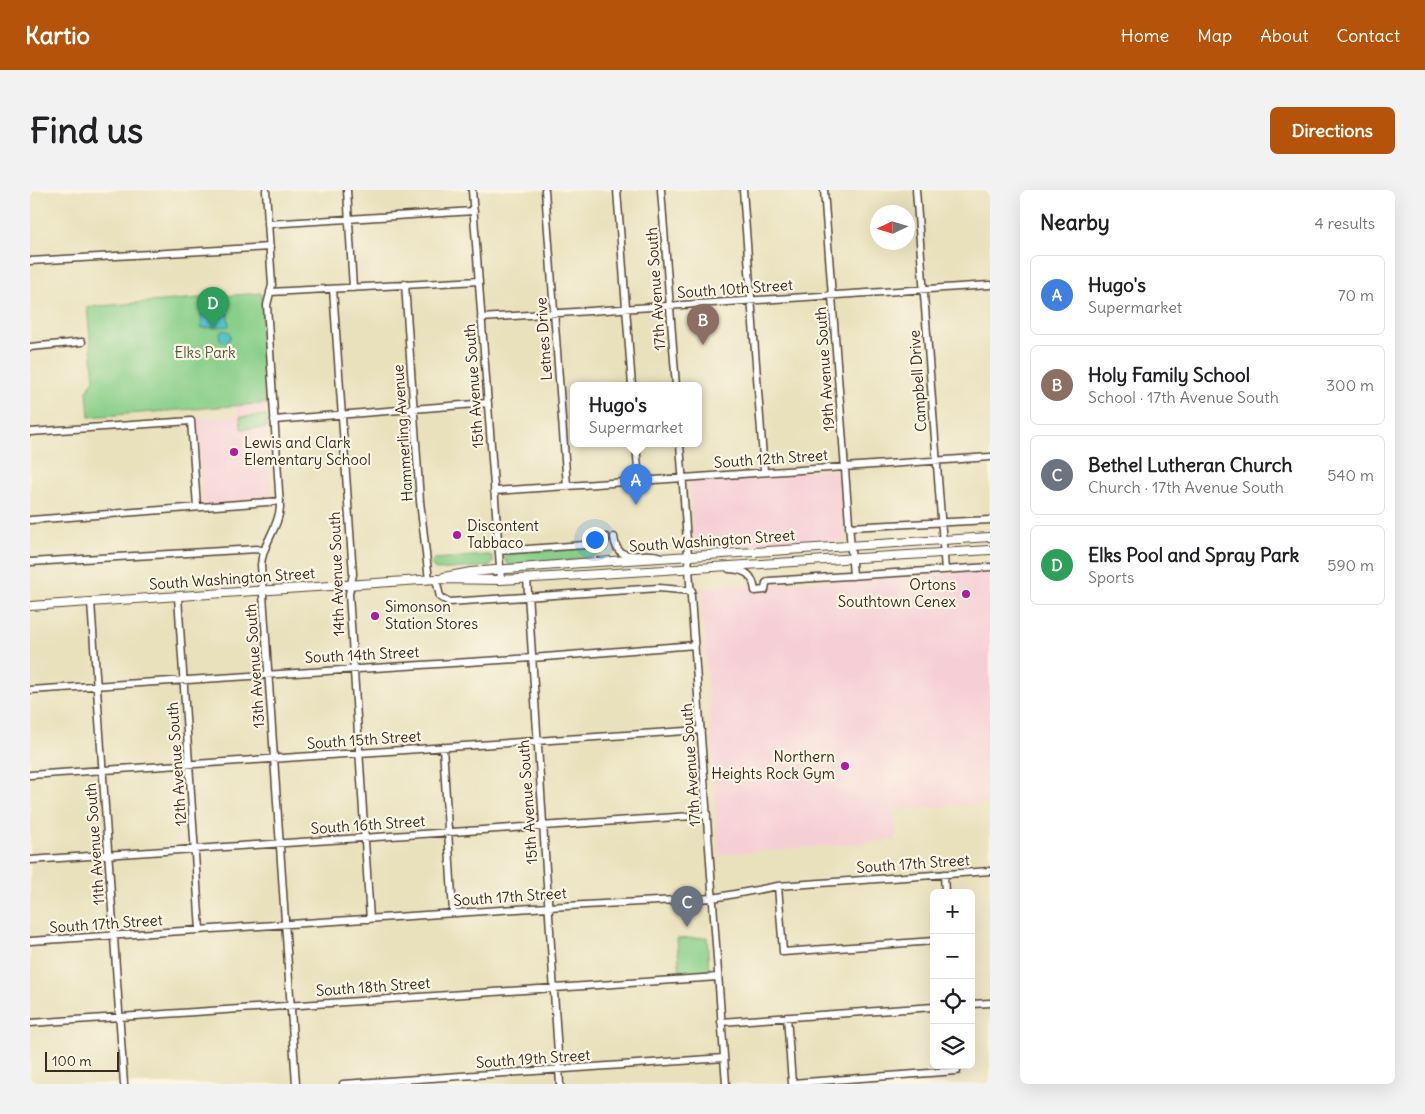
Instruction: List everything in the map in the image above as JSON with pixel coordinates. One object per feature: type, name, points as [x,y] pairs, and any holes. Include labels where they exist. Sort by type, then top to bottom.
[{"type":"main road","name":"South Washington Street","points":[[30,605],[432,579],[500,569],[990,537]]},
{"type":"main road","name":"South Washington Street","points":[[432,579],[501,580],[990,550]]},
{"type":"street","name":"13th Avenue South","points":[[266,190],[272,284],[267,305],[280,501],[278,518],[264,551],[261,565],[296,1084]]},
{"type":"street","points":[[347,190],[353,288]]},
{"type":"street","name":"15th Avenue South","points":[[472,190],[501,580]]},
{"type":"street","name":"Letnes Drive","points":[[545,190],[567,486]]},
{"type":"street","name":"17th Avenue South","points":[[661,190],[676,382]]},
{"type":"street","points":[[743,190],[764,472]]},
{"type":"street","name":"19th Avenue South","points":[[824,190],[853,576]]},
{"type":"street","name":"Campbell Drive","points":[[916,190],[945,570]]},
{"type":"street","points":[[616,192],[632,382]]},
{"type":"street","points":[[268,224],[474,210]]},
{"type":"street","points":[[30,261],[270,247]]},
{"type":"street","points":[[270,292],[479,280]]},
{"type":"street","name":"Hammerling Avenue","points":[[405,284],[413,409],[432,579],[438,593],[445,601],[528,597]]},
{"type":"street","name":"South 10th Street","points":[[481,318],[990,285]]},
{"type":"street","name":"14th Avenue South","points":[[333,289],[353,574],[350,585],[354,668],[370,919]]},
{"type":"street","points":[[30,347],[82,342]]},
{"type":"street","points":[[274,420],[488,403]]},
{"type":"street","points":[[30,432],[191,421],[197,508]]},
{"type":"street","points":[[636,447],[639,481]]},
{"type":"street","name":"17th Avenue South","points":[[680,447],[696,645],[726,1084]]},
{"type":"street","name":"South 12th Street","points":[[494,491],[990,457]]},
{"type":"street","points":[[30,520],[280,501]]},
{"type":"street","points":[[849,527],[990,520]]},
{"type":"street","points":[[499,551],[594,545],[604,543],[606,537]]},
{"type":"street","points":[[614,537],[618,549],[624,554],[653,555],[662,558]]},
{"type":"street","points":[[30,562],[257,549],[264,551]]},
{"type":"street","points":[[710,567],[746,572],[753,578],[756,591],[765,590],[768,581],[990,567]]},
{"type":"street","name":"15th Avenue South","points":[[527,578],[536,741],[560,1084]]},
{"type":"street","points":[[528,597],[659,588],[692,591]]},
{"type":"street","name":"12th Avenue South","points":[[178,596],[200,930]]},
{"type":"street","name":"11th Avenue South","points":[[91,602],[124,1084]]},
{"type":"street","name":"South 14th Street","points":[[30,690],[268,673],[532,658],[696,645]]},
{"type":"street","name":"South 15th Street","points":[[30,775],[701,730]]},
{"type":"street","points":[[442,747],[454,913]]},
{"type":"street","name":"South 16th Street","points":[[30,860],[707,815]]},
{"type":"street","name":"South 17th Street","points":[[30,941],[713,898],[778,886],[990,871]]},
{"type":"street","points":[[944,874],[945,889]]},
{"type":"street","points":[[778,886],[783,952],[930,941]]},
{"type":"street","name":"South 18th Street","points":[[30,1023],[718,977]]},
{"type":"street","points":[[975,1004],[990,1003]]},
{"type":"street","points":[[721,1022],[930,1007]]},
{"type":"street","points":[[787,1017],[792,1083],[957,1071],[957,1069]]},
{"type":"street","name":"South 19th Street","points":[[343,1084],[724,1058]]},
{"type":"shaded area","name":"Lewis and Clark Elementary School","points":[[260,356],[273,502],[202,507],[196,419],[238,416],[234,357]]},
{"type":"shaded area","points":[[842,469],[846,541],[695,550],[689,480]]},
{"type":"shaded area","points":[[990,570],[990,803],[895,810],[896,840],[719,855],[701,588]]},
{"type":"green space","name":"Elks Park","points":[[261,293],[270,403],[89,417],[87,391],[94,379],[87,307]]},
{"type":"green space","points":[[266,415],[267,428],[241,429],[240,417]]},
{"type":"green space","points":[[609,541],[610,548],[604,552],[579,559],[509,565],[504,558],[508,553],[603,547]]},
{"type":"green space","points":[[492,556],[493,562],[490,566],[436,570],[430,563],[434,559]]},
{"type":"green space","points":[[707,937],[709,972],[680,975],[677,939]]},
{"type":"water","points":[[228,313],[229,326],[202,328],[201,314]]},
{"type":"water","points":[[225,330],[231,336],[225,342],[219,336]]},
{"type":"place","name":"Elks Pool and Spray Park","points":[[213,328]]},
{"type":"place","name":"Holy Family School","points":[[703,345]]},
{"type":"place","name":"Lewis and Clark Elementary School","points":[[234,452]]},
{"type":"place","name":"Hugo's","points":[[636,505]]},
{"type":"place","name":"Discontent Tabbaco","points":[[457,535]]},
{"type":"place","name":"Ortons Southtown Cenex","points":[[966,594]]},
{"type":"place","name":"Simonson Station Stores","points":[[375,616]]},
{"type":"place","name":"Northern Heights Rock Gym","points":[[845,766]]},
{"type":"place","name":"Bethel Lutheran Church","points":[[687,927]]}]
